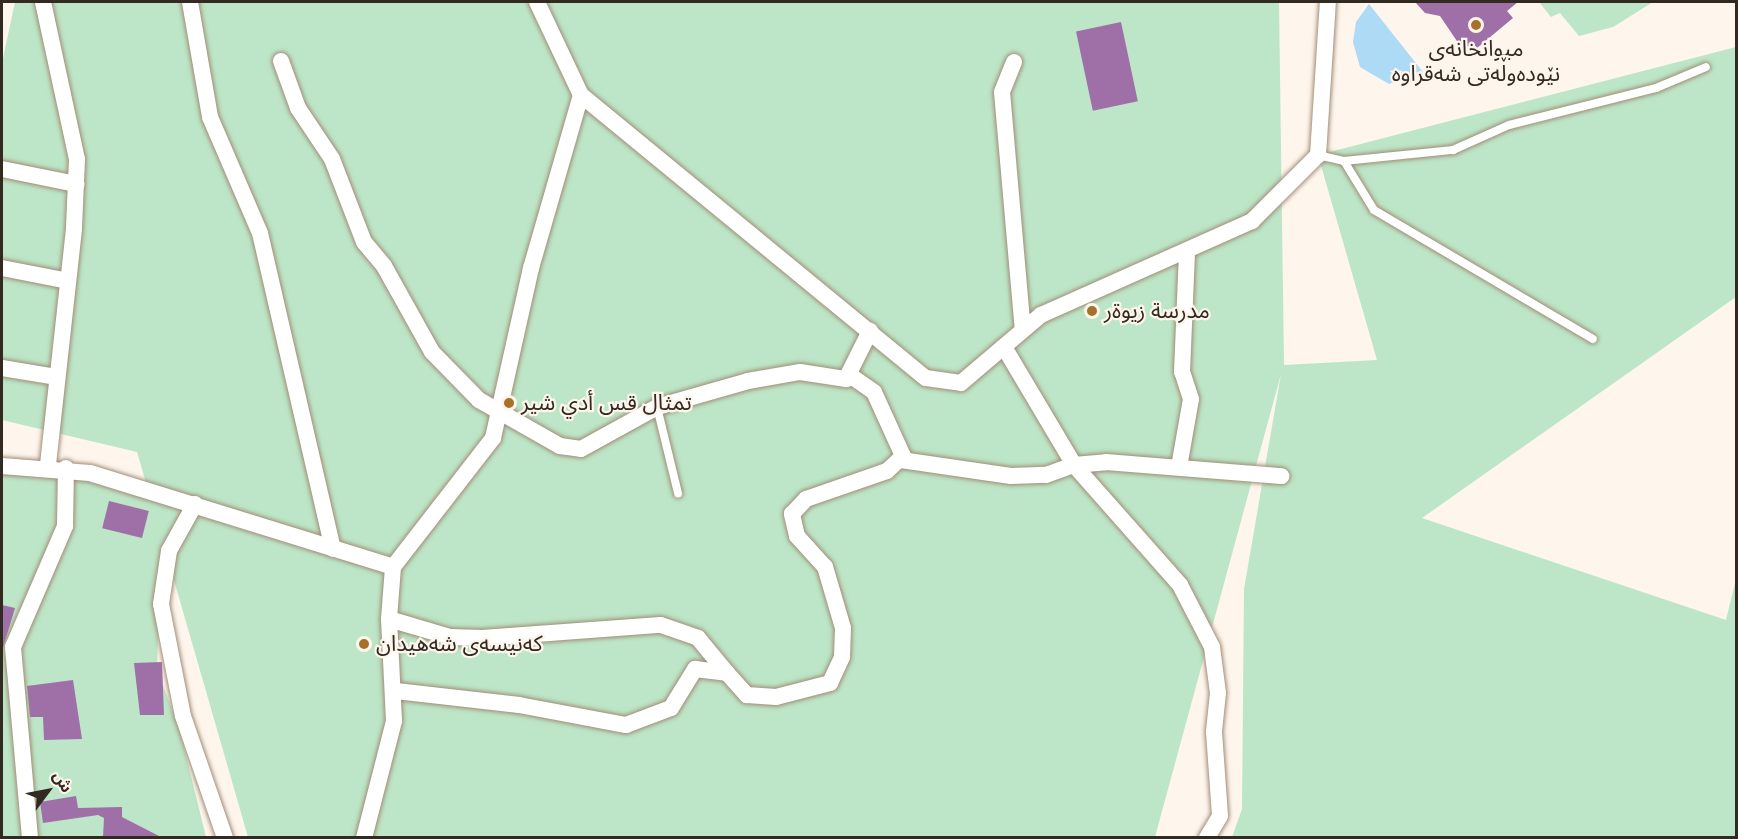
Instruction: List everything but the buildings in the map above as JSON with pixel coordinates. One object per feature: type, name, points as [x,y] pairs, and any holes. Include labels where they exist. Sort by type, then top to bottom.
[{"type":"street","points":[[43,2],[77,159],[68,281],[48,466]]},
{"type":"street","points":[[190,2],[210,117],[260,233],[333,549]]},
{"type":"street","points":[[537,2],[581,95],[926,378],[961,382],[1041,315],[1187,252],[1252,221],[1318,154],[1328,2]]},
{"type":"street","points":[[281,61],[298,108],[332,159],[364,242],[384,266],[418,333],[456,381],[498,413],[572,450],[657,407],[789,373],[840,380],[851,376],[870,331]]},
{"type":"street","points":[[1014,62],[1002,92],[1023,330]]},
{"type":"street","points":[[364,837],[394,722],[396,691],[389,619],[393,567],[493,438],[581,95]]},
{"type":"street","points":[[2,169],[76,184]]},
{"type":"street","points":[[1179,467],[1191,399],[1182,372],[1187,252]]},
{"type":"street","points":[[2,268],[68,281]]},
{"type":"street","points":[[1004,346],[1074,465],[1180,585],[1212,647],[1218,693],[1214,732],[1220,816],[1207,837]]},
{"type":"street","points":[[2,368],[57,377]]},
{"type":"street","points":[[851,376],[874,392],[888,414],[901,460]]},
{"type":"street","points":[[389,619],[450,637],[482,638],[661,625],[698,638],[743,693],[776,698],[834,679],[843,628],[825,567],[797,537],[792,514],[813,496],[887,471],[901,460],[1022,476],[1063,472],[1074,465],[1179,467],[1281,476]]},
{"type":"street","points":[[2,466],[66,468],[195,504],[393,567]]},
{"type":"street","points":[[30,837],[7,646],[65,526],[66,468]]},
{"type":"street","points":[[195,504],[169,551],[161,604],[183,716],[225,837]]},
{"type":"street","points":[[396,691],[519,705],[626,725],[671,708],[695,669],[727,673]]},
{"type":"lane","points":[[1318,154],[1344,161],[1453,150],[1509,125],[1656,88],[1706,67]]},
{"type":"lane","points":[[1344,161],[1374,210],[1593,339]]},
{"type":"lane","points":[[657,407],[678,493]]},
{"type":"green space","points":[[15,2],[1279,2],[1284,365],[1377,360],[1318,155],[1736,47],[1736,297],[1422,518],[1726,620],[1736,579],[1736,837],[1232,837],[1242,809],[1244,589],[1281,374],[1155,837],[248,837],[167,556],[160,578],[157,669],[180,731],[206,837],[2,837],[2,474],[73,477],[151,500],[137,452],[2,420],[2,63]]},
{"type":"green space","points":[[1539,2],[1653,2],[1613,27],[1579,36],[1560,13],[1551,17]]},
{"type":"water","points":[[1369,4],[1423,72],[1389,84],[1360,67],[1353,42],[1356,22]]},
{"type":"place","name":"میوانخانەی نێودەوڵەتی شەقراوە","points":[[1476,25]]},
{"type":"place","name":"مدرسة زيوةر","points":[[1092,311]]},
{"type":"place","name":"تمثال قس أدي شير","points":[[509,403]]},
{"type":"place","name":"کەنیسەی شەهیدان","points":[[364,644]]}]
